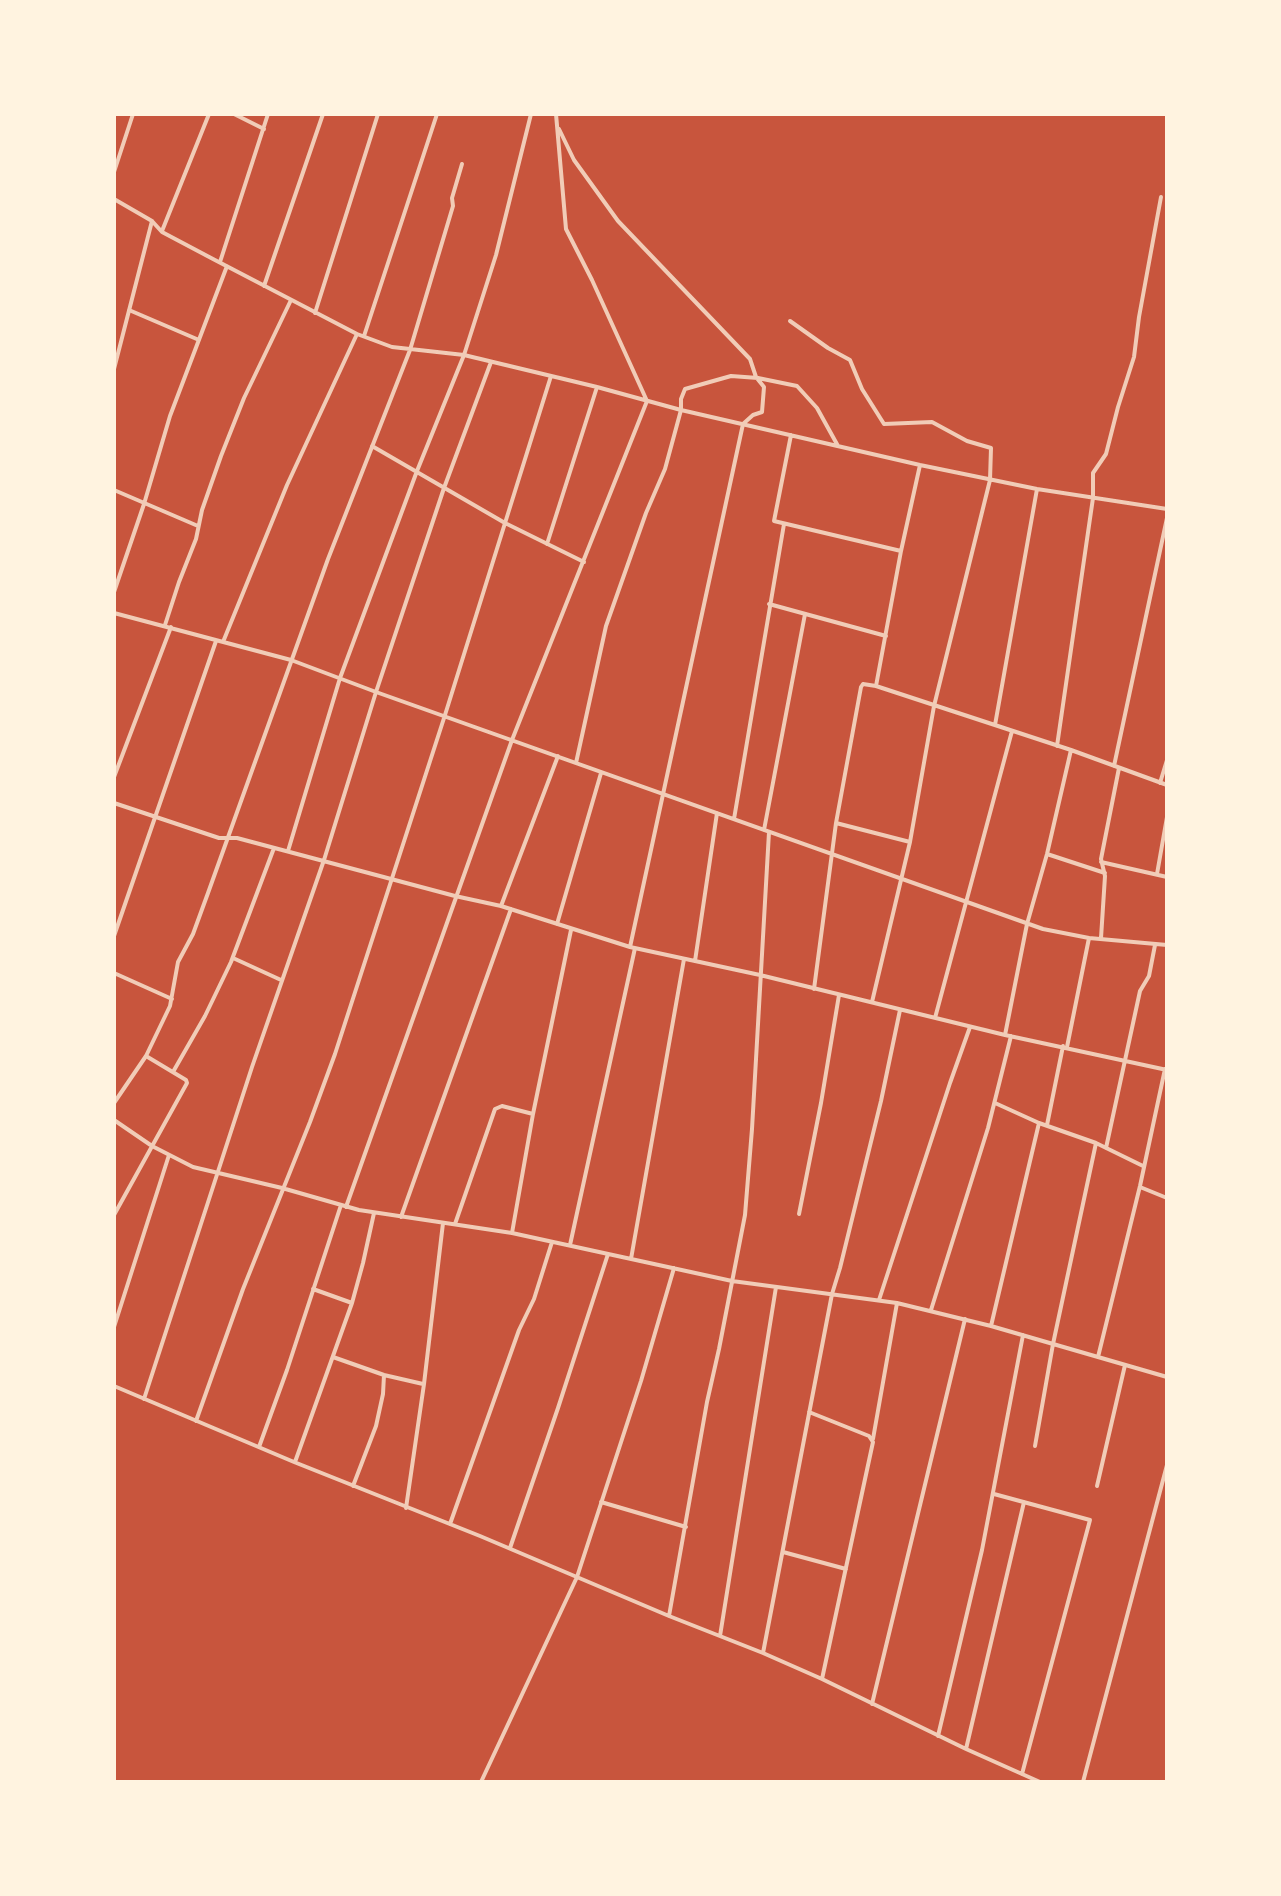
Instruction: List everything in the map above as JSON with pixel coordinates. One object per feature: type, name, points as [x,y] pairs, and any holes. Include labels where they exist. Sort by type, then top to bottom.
[{"type":"street","points":[[114,172],[133,114]]},
{"type":"street","points":[[162,232],[209,114]]},
{"type":"street","points":[[234,114],[264,129]]},
{"type":"street","points":[[220,262],[268,114]]},
{"type":"street","points":[[264,286],[323,114]]},
{"type":"street","points":[[315,313],[378,114]]},
{"type":"street","points":[[363,337],[437,114]]},
{"type":"street","points":[[288,851],[340,678],[464,355],[496,255],[531,114]]},
{"type":"street","points":[[259,1447],[512,740],[647,401],[566,229],[556,114]]},
{"type":"street","points":[[558,126],[574,160],[618,221],[750,359],[756,377],[764,387],[762,412],[743,424],[662,794],[570,1245]]},
{"type":"street","points":[[114,1103],[146,1056],[172,999],[178,962],[193,934],[328,559],[410,350],[453,206],[452,198],[462,164]]},
{"type":"street","points":[[1057,746],[1093,498],[1093,473],[1106,454],[1134,357],[1161,197]]},
{"type":"street","points":[[114,199],[152,221],[162,232],[363,337],[392,347],[464,355],[681,410],[990,480],[1167,509]]},
{"type":"street","points":[[114,369],[152,221]]},
{"type":"street","points":[[114,592],[170,416],[227,266]]},
{"type":"street","points":[[164,626],[196,539],[221,456],[244,398],[291,300]]},
{"type":"street","points":[[129,310],[199,340]]},
{"type":"street","points":[[790,321],[850,360],[868,399],[884,424],[932,422],[967,441],[991,448],[990,480],[934,706],[910,842],[872,1002]]},
{"type":"street","points":[[223,642],[287,485],[357,334]]},
{"type":"street","points":[[144,1399],[444,488],[491,362]]},
{"type":"street","points":[[196,1421],[243,1289],[335,1054],[551,376]]},
{"type":"street","points":[[576,763],[606,626],[665,469],[685,389],[731,376],[756,377],[797,386],[817,408],[838,446]]},
{"type":"street","points":[[547,544],[597,387]]},
{"type":"street","points":[[791,435],[774,521],[901,551]]},
{"type":"street","points":[[372,446],[505,523],[584,562]]},
{"type":"street","points":[[876,686],[920,465]]},
{"type":"street","points":[[995,725],[1037,489]]},
{"type":"street","points":[[114,490],[198,526]]},
{"type":"street","points":[[1101,938],[1105,873],[1101,862],[1167,518]]},
{"type":"street","points":[[734,819],[784,524]]},
{"type":"street","points":[[769,604],[886,636]]},
{"type":"street","points":[[114,613],[291,660],[1027,924],[1089,938],[1167,945]]},
{"type":"street","points":[[669,1616],[707,1402],[745,1215],[767,831],[805,614]]},
{"type":"street","points":[[114,777],[171,627]]},
{"type":"street","points":[[114,936],[216,641]]},
{"type":"street","points":[[814,989],[836,823],[863,684],[1071,750],[1167,785]]},
{"type":"street","points":[[935,1018],[1012,731]]},
{"type":"street","points":[[931,1311],[995,1102],[1027,924],[1071,750]]},
{"type":"street","points":[[501,906],[558,756]]},
{"type":"street","points":[[1160,783],[1167,760]]},
{"type":"street","points":[[557,924],[601,772]]},
{"type":"street","points":[[114,803],[223,839],[237,838],[501,906],[632,948],[760,975],[1008,1036],[1166,1069],[1098,1357]]},
{"type":"street","points":[[695,962],[717,813]]},
{"type":"street","points":[[1157,874],[1167,817]]},
{"type":"street","points":[[836,823],[910,842]]},
{"type":"street","points":[[173,1072],[233,958],[274,848]]},
{"type":"street","points":[[1047,854],[1105,873]]},
{"type":"street","points":[[1101,862],[1167,877]]},
{"type":"street","points":[[401,1217],[511,909]]},
{"type":"street","points":[[512,1233],[571,930]]},
{"type":"street","points":[[1047,1125],[1089,938]]},
{"type":"street","points":[[1106,1148],[1140,991],[1149,976],[1155,944]]},
{"type":"street","points":[[233,958],[282,980]]},
{"type":"street","points":[[631,1259],[684,959]]},
{"type":"street","points":[[114,973],[172,999]]},
{"type":"street","points":[[799,1214],[839,995]]},
{"type":"street","points":[[763,1653],[832,1294],[881,1101],[900,1010]]},
{"type":"street","points":[[879,1300],[970,1027]]},
{"type":"street","points":[[114,1215],[187,1083],[146,1056]]},
{"type":"street","points":[[995,1102],[1039,1123],[1096,1143],[1143,1166]]},
{"type":"street","points":[[455,1224],[495,1109],[502,1106],[533,1114]]},
{"type":"street","points":[[114,1120],[152,1146],[193,1167],[343,1206],[512,1233],[732,1281],[897,1303],[991,1326],[1167,1377]]},
{"type":"street","points":[[991,1326],[1039,1123]]},
{"type":"street","points":[[1035,1446],[1053,1344],[1096,1143]]},
{"type":"street","points":[[114,1327],[169,1155]]},
{"type":"street","points":[[1140,1186],[1167,1198]]},
{"type":"street","points":[[294,1462],[352,1303],[374,1213]]},
{"type":"street","points":[[406,1508],[443,1223]]},
{"type":"street","points":[[450,1524],[519,1330],[534,1299],[552,1242]]},
{"type":"street","points":[[509,1548],[608,1254]]},
{"type":"street","points":[[481,1782],[577,1577],[674,1268]]},
{"type":"street","points":[[720,1636],[776,1287]]},
{"type":"street","points":[[313,1289],[352,1303]]},
{"type":"street","points":[[822,1679],[873,1442],[897,1303]]},
{"type":"street","points":[[872,1704],[965,1319]]},
{"type":"street","points":[[938,1736],[994,1494],[1023,1335]]},
{"type":"street","points":[[333,1357],[384,1375],[424,1384]]},
{"type":"street","points":[[1097,1486],[1125,1365]]},
{"type":"street","points":[[353,1486],[376,1426],[384,1375]]},
{"type":"street","points":[[114,1386],[763,1653],[1040,1782]]},
{"type":"street","points":[[809,1412],[867,1435],[873,1442]]},
{"type":"street","points":[[1083,1782],[1167,1465]]},
{"type":"street","points":[[994,1494],[1090,1520],[1022,1774]]},
{"type":"street","points":[[601,1502],[686,1527]]},
{"type":"street","points":[[966,1749],[1024,1502]]},
{"type":"street","points":[[783,1552],[847,1569]]}]
